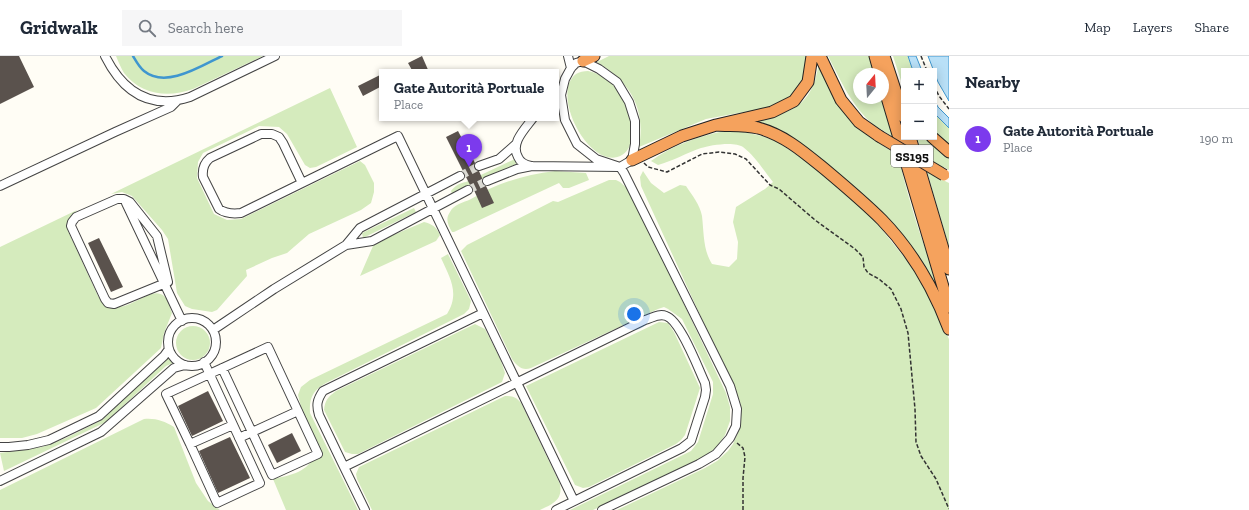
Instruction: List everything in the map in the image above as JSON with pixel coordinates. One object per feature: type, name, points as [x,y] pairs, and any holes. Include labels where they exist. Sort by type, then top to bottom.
[{"type":"highway","points":[[582,58],[594,56]]},
{"type":"highway","points":[[635,158],[682,136],[716,125],[772,112],[794,101],[808,82],[812,56]]},
{"type":"highway","name":"SS195","points":[[820,56],[841,100],[859,122],[879,136],[947,177]]},
{"type":"highway","points":[[875,56],[878,68]]},
{"type":"highway","points":[[884,56],[901,108]]},
{"type":"highway","points":[[890,56],[901,87]]},
{"type":"highway","points":[[889,104],[949,307]]},
{"type":"highway","points":[[716,125],[759,128],[790,142],[863,201],[883,221],[921,271],[939,302],[949,329]]},
{"type":"highway","points":[[911,140],[949,269]]},
{"type":"highway","points":[[935,140],[949,152]]},
{"type":"street","points":[[105,56],[116,75],[125,85],[138,95],[163,102],[177,101],[190,97],[275,56]]},
{"type":"street","points":[[568,56],[571,68]]},
{"type":"street","points":[[516,144],[515,151],[520,160],[527,165],[534,166],[620,167],[635,158],[635,122],[629,102],[617,82],[582,58],[576,62],[565,79],[561,95],[565,120],[577,144],[596,159],[620,167],[624,173],[730,386],[737,409],[736,426],[730,438],[716,454],[699,464],[602,510]]},
{"type":"street","points":[[559,85],[565,79]]},
{"type":"street","points":[[0,186],[171,107],[177,101]]},
{"type":"street","points":[[480,166],[499,160],[516,144],[531,121]]},
{"type":"street","points":[[302,183],[283,143],[279,137],[272,134],[261,134],[210,158],[206,161],[202,171],[219,209],[223,212],[233,214],[241,213],[398,136],[574,501]]},
{"type":"street","points":[[487,180],[517,169],[534,166]]},
{"type":"street","points":[[213,330],[274,289],[346,245],[360,228],[460,176]]},
{"type":"street","points":[[346,245],[372,240],[468,190]]},
{"type":"street","points":[[118,199],[124,199],[130,202],[156,236],[168,282],[116,303],[108,303],[72,229],[72,222],[76,217],[118,199]]},
{"type":"street","points":[[124,199],[182,320]]},
{"type":"street","points":[[365,510],[319,415],[316,406],[318,398],[323,391],[483,313]]},
{"type":"street","points":[[344,467],[489,396],[518,384],[657,315],[667,316],[673,320],[680,331],[705,383],[706,390],[691,441],[682,448],[556,510]]},
{"type":"street","points":[[0,481],[101,432],[174,368],[185,365],[193,366],[204,362],[213,354],[216,346],[216,338],[213,330],[202,320],[195,318],[182,320],[172,329],[168,342],[169,349],[178,361],[185,365]]},
{"type":"street","points":[[166,394],[210,374],[222,368],[268,347],[318,454],[272,475],[222,368]]},
{"type":"street","points":[[0,447],[28,445],[49,440],[99,416],[164,356],[169,349]]},
{"type":"street","points":[[160,380],[217,503],[260,483],[204,362]]},
{"type":"street","points":[[239,438],[298,411]]},
{"type":"street","points":[[190,444],[233,424]]},
{"type":"path","points":[[920,56],[926,68]]},
{"type":"path","points":[[937,94],[949,109]]},
{"type":"path","points":[[635,158],[648,167],[667,172],[702,154],[719,152],[735,154],[746,159],[770,184],[779,189],[814,220],[855,249],[863,257],[864,267],[868,273],[879,279],[891,289],[901,309],[908,333],[915,409],[916,442],[921,456],[936,479],[949,509]]},
{"type":"path","points":[[730,438],[743,448],[745,458],[743,478],[744,510]]},
{"type":"green space","points":[[116,56],[263,56],[193,89],[184,92],[165,94],[156,93],[138,86],[124,73]]},
{"type":"green space","points":[[609,56],[808,56],[805,77],[793,97],[776,106],[706,119],[639,147],[641,133],[640,120],[633,97],[627,87],[618,78],[597,62]]},
{"type":"green space","points":[[828,56],[870,56],[873,68],[853,68],[853,102]]},
{"type":"green space","points":[[893,56],[908,56],[912,68],[901,68],[901,81]]},
{"type":"green space","points":[[819,61],[859,127],[883,146],[898,155],[916,223],[941,289],[939,292],[841,176],[795,139],[781,132],[748,121],[776,115],[797,106],[805,99],[811,89],[816,77]]},
{"type":"green space","points":[[588,71],[600,75],[616,88],[628,112],[631,122],[631,141],[628,149],[622,155],[610,158],[598,153],[587,143],[577,129],[567,98],[569,84],[576,74]]},
{"type":"green space","points":[[330,88],[357,147],[316,167],[310,168],[305,165],[287,134],[279,127],[259,126],[203,153],[198,162],[197,178],[214,214],[227,220],[241,219],[360,161],[365,165],[374,183],[374,192],[371,203],[361,210],[309,234],[287,253],[246,270],[247,276],[217,310],[212,312],[192,309],[185,306],[177,293],[168,239],[132,196],[122,192],[111,194]]},
{"type":"green space","points":[[854,104],[885,104],[893,137],[874,125]]},
{"type":"green space","points":[[937,116],[949,128],[949,148],[937,138]]},
{"type":"green space","points":[[725,131],[743,132],[776,141],[806,161],[859,205],[875,221],[908,262],[923,285],[949,339],[949,510],[617,510],[717,461],[728,451],[738,433],[741,405],[732,380],[706,328],[641,186],[640,177],[643,171],[651,183],[664,193],[680,185],[686,186],[700,208],[705,247],[709,259],[712,264],[729,267],[737,259],[738,242],[733,222],[736,207],[765,189],[773,182],[755,159],[743,147],[734,144],[722,144],[705,147],[658,165],[651,161],[668,150],[686,142]]},
{"type":"green space","points":[[918,140],[930,140],[949,155],[949,170],[944,167],[939,178],[949,183],[949,247]]},
{"type":"green space","points":[[515,159],[517,160],[516,164],[452,194],[451,191],[457,185]]},
{"type":"green space","points":[[555,171],[586,173],[589,180],[569,188],[563,188],[559,183],[452,232],[447,220],[448,215],[456,205],[505,182],[530,175]]},
{"type":"green space","points":[[609,180],[616,180],[620,182],[630,191],[726,393],[730,407],[730,421],[725,435],[716,448],[699,460],[593,510],[570,510],[691,451],[698,442],[713,394],[713,382],[682,319],[664,307],[531,368],[525,369],[520,367],[512,359],[461,251],[467,245],[553,201],[558,202]]},
{"type":"green space","points":[[414,208],[416,212],[363,238],[362,233]]},
{"type":"green space","points":[[77,210],[73,215],[68,231],[98,296],[106,304],[115,307],[124,306],[150,294],[157,293],[167,299],[172,313],[164,333],[161,348],[96,408],[37,434],[22,438],[0,438],[0,247]]},
{"type":"green space","points":[[424,222],[436,228],[440,235],[436,241],[360,276],[373,246],[391,236]]},
{"type":"green space","points":[[448,254],[471,301],[469,309],[464,314],[326,383],[315,392],[311,399],[310,413],[358,510],[286,510],[273,479],[287,476],[304,469],[309,465],[316,453],[301,411],[298,395],[301,387],[310,380],[447,314],[453,299],[453,292],[450,279],[441,258]]},
{"type":"green space","points":[[659,322],[668,323],[674,332],[700,388],[685,435],[676,444],[589,487],[583,488],[575,485],[526,386]]},
{"type":"green space","points":[[475,324],[485,329],[500,358],[505,373],[502,382],[358,454],[345,452],[324,410],[326,401],[331,395],[336,391]]},
{"type":"green space","points":[[193,326],[205,331],[210,343],[205,355],[193,360],[181,355],[176,343],[181,331]]},
{"type":"green space","points":[[167,357],[173,363],[166,366],[106,422],[4,471],[0,453],[42,447],[66,438],[102,420]]},
{"type":"green space","points":[[505,396],[514,397],[521,403],[560,484],[560,494],[556,501],[540,510],[372,510],[357,479],[356,474],[359,467]]},
{"type":"green space","points":[[144,419],[160,420],[174,427],[196,483],[208,501],[220,510],[0,510],[0,490]]},
{"type":"water","points":[[908,56],[916,56],[921,68],[912,68]]},
{"type":"water","points":[[928,56],[949,56],[949,101],[937,79],[937,68],[933,68]]},
{"type":"water","points":[[937,105],[949,118],[949,128],[937,116]]},
{"type":"building","points":[[0,56],[19,56],[34,87],[0,104]]},
{"type":"building","points":[[422,56],[428,69],[411,69],[408,63]]},
{"type":"building","points":[[379,76],[379,88],[363,96],[358,86]]},
{"type":"building","points":[[458,131],[475,163],[474,168],[479,171],[482,178],[482,183],[486,186],[494,203],[482,208],[446,137]]},
{"type":"building","points":[[99,238],[123,287],[111,292],[88,243]]},
{"type":"building","points":[[208,391],[223,421],[192,436],[178,406]]},
{"type":"building","points":[[292,433],[301,451],[277,463],[268,445]]},
{"type":"building","points":[[230,437],[250,478],[218,493],[199,451]]},
{"type":"waterway","points":[[133,56],[144,71],[153,76],[163,78],[173,77],[194,70],[222,56]]},
{"type":"tunnel","points":[[460,176],[479,166]]},
{"type":"tunnel","points":[[468,190],[487,181]]},
{"type":"place","name":"Gate Autorità Portuale","points":[[469,167]]}]
